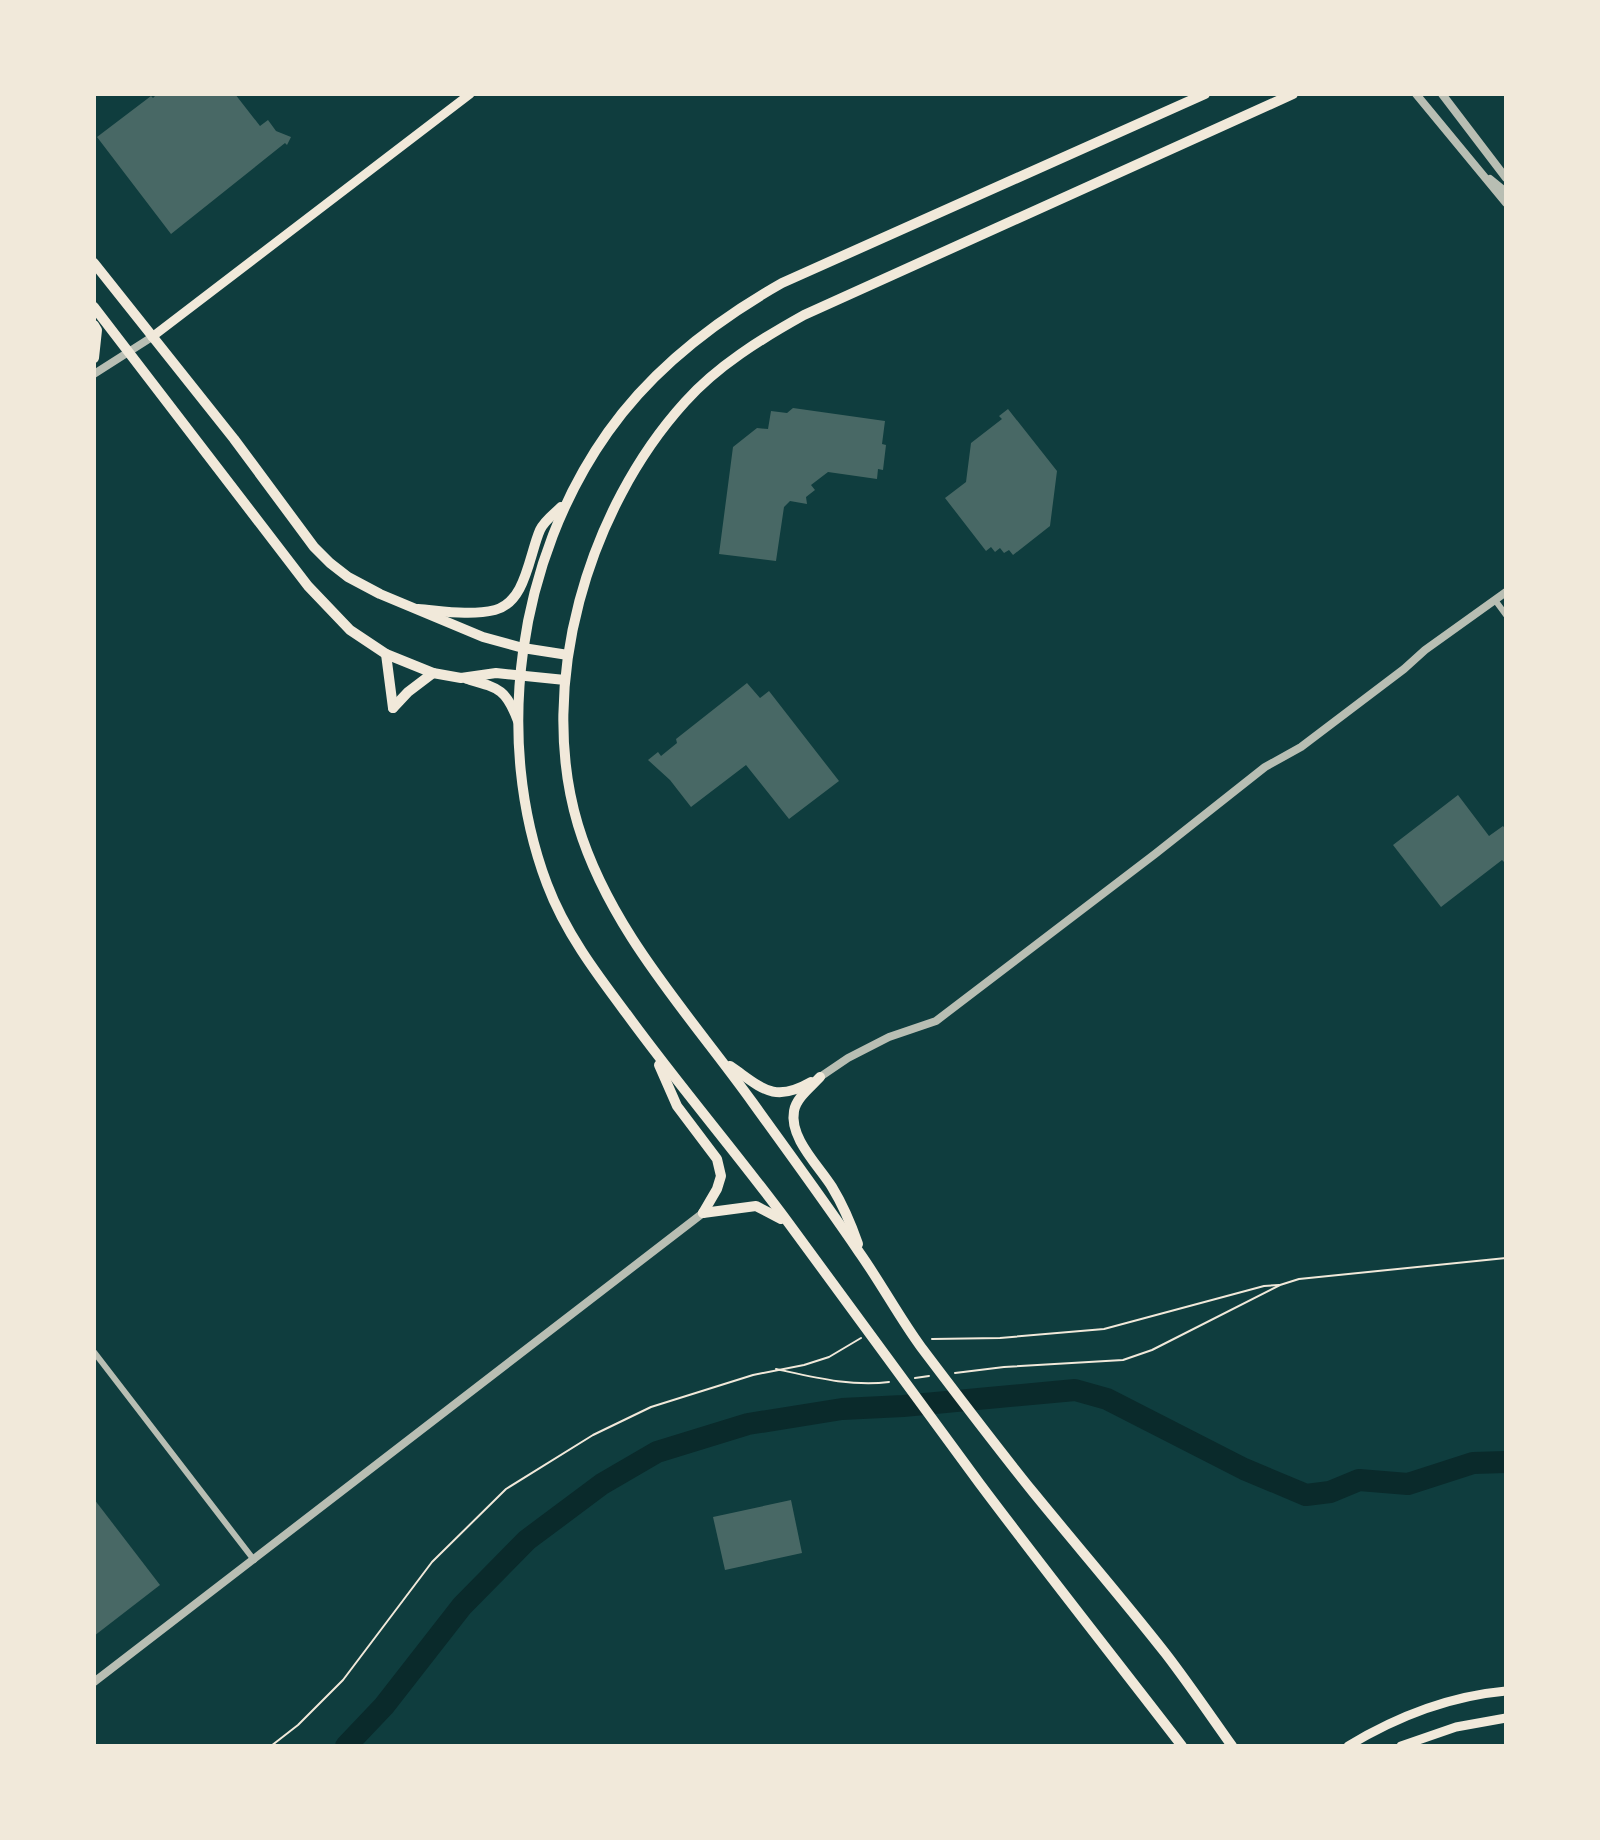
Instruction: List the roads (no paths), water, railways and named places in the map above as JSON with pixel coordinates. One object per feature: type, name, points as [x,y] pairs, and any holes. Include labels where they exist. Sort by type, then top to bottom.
[{"type":"main road","points":[[152,337],[470,94]]},
{"type":"main road","points":[[1182,1746],[979,1483],[790,1225],[654,1052],[583,955],[547,885],[527,806],[518,723],[523,648],[552,537],[566,503],[609,430],[660,371],[691,342],[743,305],[782,283],[1205,94]]},
{"type":"main road","points":[[1232,1745],[1165,1653],[1016,1470],[918,1342],[862,1256],[723,1061],[645,961],[597,873],[579,828],[564,760],[565,680],[568,655],[588,576],[620,497],[655,441],[685,402],[716,373],[769,335],[804,315],[1293,94]]},
{"type":"main road","points":[[94,263],[234,439],[314,547],[348,577],[483,637],[523,648],[568,655]]},
{"type":"main road","points":[[94,307],[308,586],[350,630],[386,654],[433,673],[498,688],[510,700],[518,723]]},
{"type":"main road","points":[[94,325],[97,330],[94,358]]},
{"type":"main road","points":[[418,609],[469,613],[503,606],[516,594],[541,526],[566,503]]},
{"type":"main road","points":[[386,654],[393,708],[433,673]]},
{"type":"main road","points":[[461,678],[496,673],[565,680]]},
{"type":"main road","points":[[654,1052],[677,1106],[717,1159],[721,1176],[703,1213]]},
{"type":"main road","points":[[723,1061],[764,1090],[775,1093],[799,1088],[820,1077]]},
{"type":"main road","points":[[820,1077],[797,1102],[793,1123],[833,1189],[851,1224],[862,1256]]},
{"type":"main road","points":[[703,1213],[756,1206],[790,1225]]},
{"type":"main road","points":[[1348,1746],[1417,1712],[1450,1701],[1506,1691]]},
{"type":"main road","points":[[1401,1746],[1456,1727],[1506,1718]]},
{"type":"street","points":[[1416,94],[1506,203]]},
{"type":"street","points":[[1442,94],[1506,178]]},
{"type":"street","points":[[1485,177],[1506,192]]},
{"type":"street","points":[[94,374],[152,337]]},
{"type":"street","points":[[820,1077],[889,1037],[936,1021],[1265,767],[1301,747],[1425,650],[1506,592]]},
{"type":"street","points":[[1495,600],[1506,615]]},
{"type":"street","points":[[94,1682],[703,1213]]},
{"type":"street","points":[[94,1352],[254,1560]]},
{"type":"waterway","points":[[346,1746],[384,1706],[462,1606],[527,1540],[602,1484],[657,1452],[748,1424],[842,1409],[1075,1390],[1107,1399],[1244,1469],[1306,1495],[1330,1492],[1359,1480],[1408,1484],[1473,1463],[1506,1462]]}]
